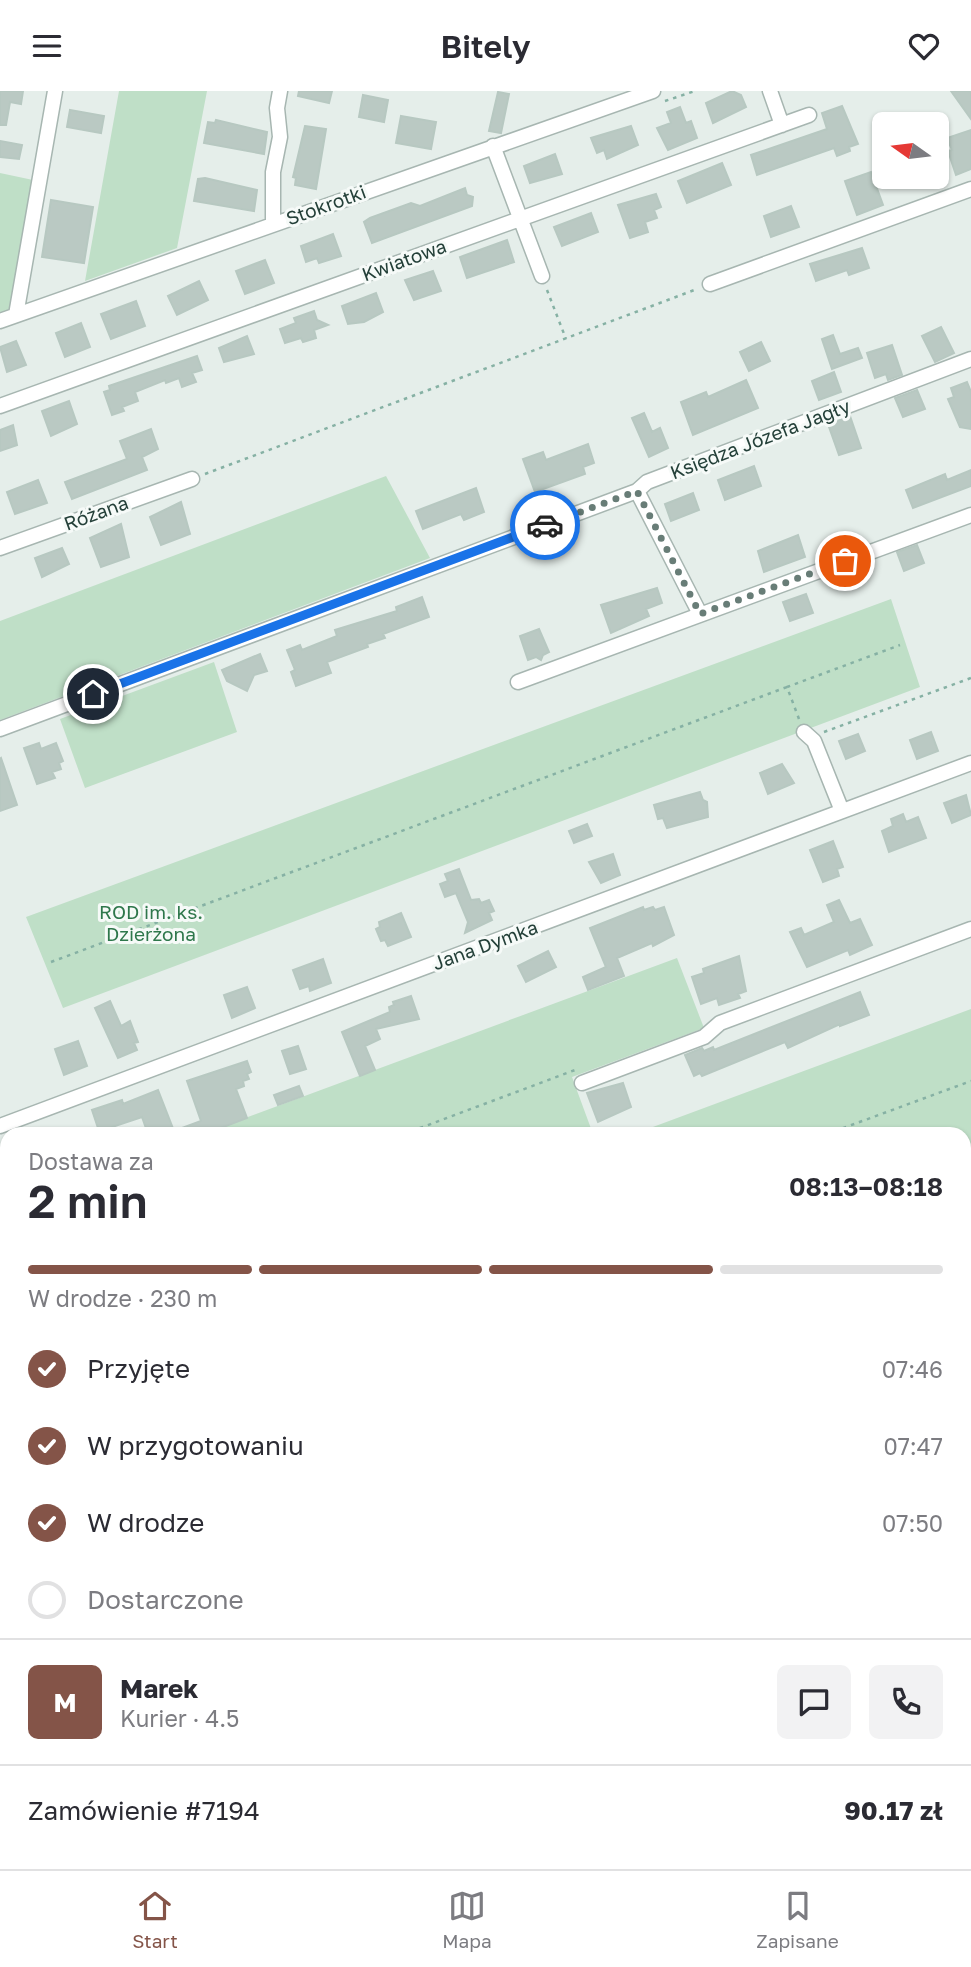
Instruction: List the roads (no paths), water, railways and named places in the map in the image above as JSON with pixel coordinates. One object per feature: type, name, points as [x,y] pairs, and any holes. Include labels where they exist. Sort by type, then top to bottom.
[{"type":"street","points":[[273,224],[274,172],[281,137],[278,108],[280,91]]},
{"type":"street","name":"Stokrotki","points":[[0,321],[653,91]]},
{"type":"street","points":[[770,91],[782,125]]},
{"type":"street","points":[[16,315],[55,92]]},
{"type":"street","name":"Kwiatowa","points":[[0,406],[809,115]]},
{"type":"street","points":[[494,146],[542,276]]},
{"type":"street","points":[[710,284],[971,189]]},
{"type":"street","name":"Księdza Józefa Jagły","points":[[0,729],[637,491],[647,482],[971,359]]},
{"type":"street","name":"Różana","points":[[0,548],[192,478]]},
{"type":"street","points":[[637,491],[700,614]]},
{"type":"street","points":[[519,682],[971,515]]},
{"type":"street","points":[[809,737],[842,811]]},
{"type":"street","name":"Jana Dymka","points":[[0,1126],[971,763]]},
{"type":"street","points":[[582,1083],[704,1037],[720,1023],[971,929]]},
{"type":"park label","name":"ROD im. ks. Dzierżona","points":[[151,923]]}]
